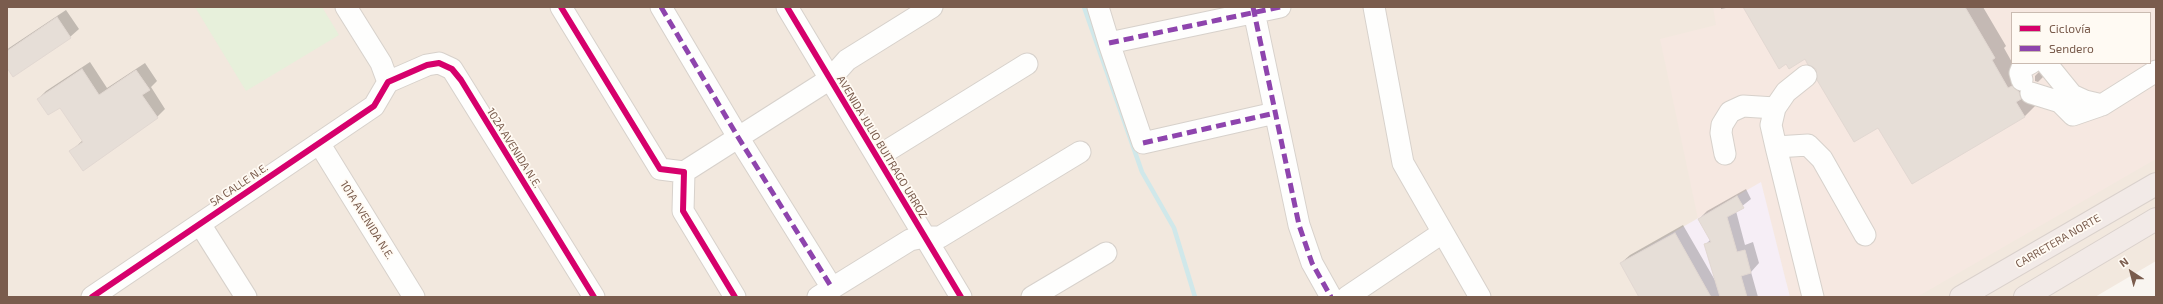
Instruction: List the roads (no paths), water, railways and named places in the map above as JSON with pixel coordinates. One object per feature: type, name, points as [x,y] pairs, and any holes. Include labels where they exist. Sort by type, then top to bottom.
[{"type":"highway","name":"CARRETERA NORTE","points":[[1961,297],[2156,184]]},
{"type":"highway","points":[[2025,297],[2156,219]]},
{"type":"street","points":[[346,7],[381,63],[388,82]]},
{"type":"street","points":[[561,7],[660,169],[684,172],[830,80],[848,60],[932,7]]},
{"type":"street","points":[[661,7],[738,137],[825,293],[910,240],[924,237],[940,237],[1080,152]]},
{"type":"street","name":"AVENIDA JULIO BUITRAGO URROZ","points":[[787,7],[961,297]]},
{"type":"street","points":[[1098,7],[1143,143],[1275,113]]},
{"type":"street","points":[[1109,44],[1254,10],[1280,7]]},
{"type":"street","points":[[1374,7],[1403,163],[1480,297]]},
{"type":"street","points":[[1254,10],[1299,225],[1312,263],[1330,297]]},
{"type":"street","name":"102A AVENIDA N.E.","points":[[388,82],[427,65],[439,64],[452,70],[594,297]]},
{"type":"street","points":[[877,157],[1027,64]]},
{"type":"street","points":[[2047,64],[2072,95],[2085,101],[2102,105]]},
{"type":"street","points":[[2028,79],[2060,102],[2073,115],[2102,105],[2156,71]]},
{"type":"street","points":[[1806,76],[1786,92],[1775,108],[1772,125],[1776,147],[1813,297]]},
{"type":"street","name":"5A CALLE N.E.","points":[[92,297],[374,106],[388,82]]},
{"type":"street","points":[[1725,154],[1721,133],[1722,125],[1730,112],[1743,106],[1775,108]]},
{"type":"street","name":"101A AVENIDA N.E.","points":[[319,144],[414,297]]},
{"type":"street","points":[[1776,147],[1808,145],[1822,159],[1865,235]]},
{"type":"street","points":[[684,172],[683,211],[736,297]]},
{"type":"street","points":[[200,224],[246,297]]},
{"type":"street","points":[[1347,297],[1442,233]]},
{"type":"street","points":[[1032,297],[1106,253]]},
{"type":"waterway","points":[[1084,7],[1142,172],[1174,228],[1195,297]]}]
